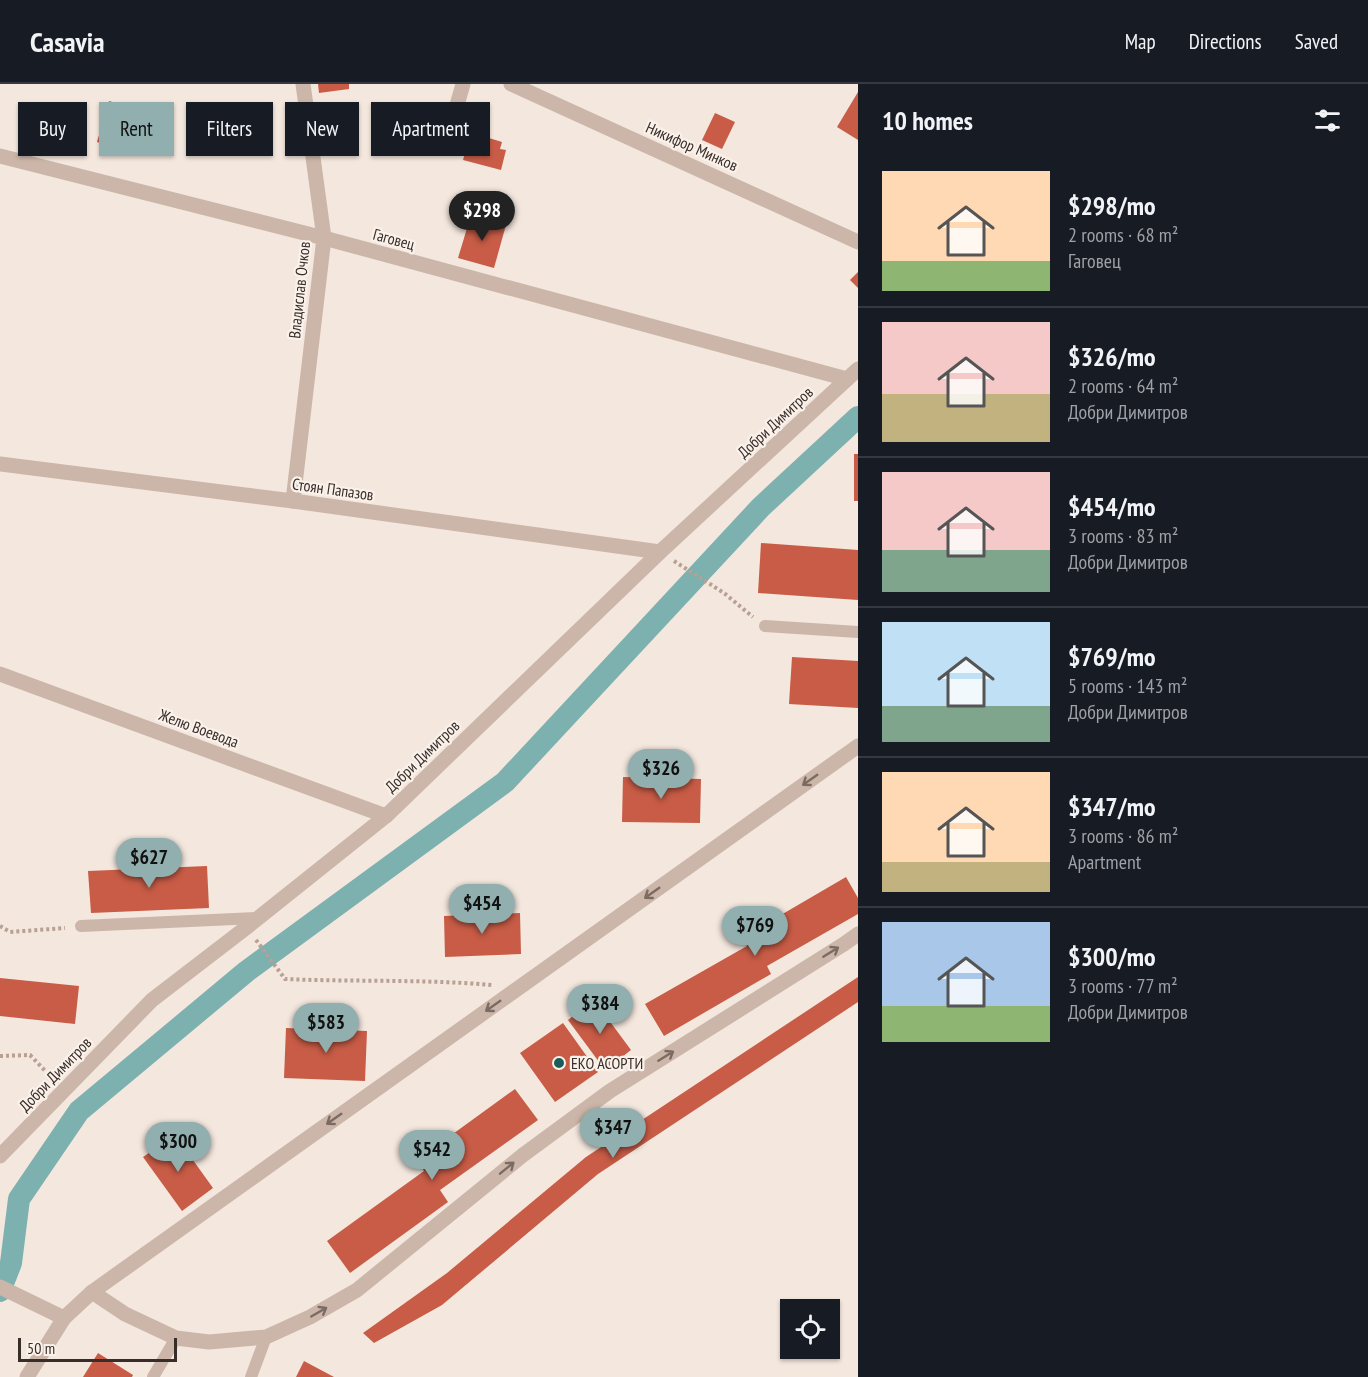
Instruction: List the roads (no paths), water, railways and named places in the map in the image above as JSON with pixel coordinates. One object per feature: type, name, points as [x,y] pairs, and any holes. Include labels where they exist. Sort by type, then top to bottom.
[{"type":"street","name":"Владислав Очков","points":[[293,501],[324,238],[303,84]]},
{"type":"street","points":[[458,102],[463,84]]},
{"type":"street","name":"Никифор Минков","points":[[511,84],[858,242]]},
{"type":"street","name":"Гаговец","points":[[0,156],[853,374]]},
{"type":"street","name":"Добри Димитров","points":[[0,1156],[152,1000],[386,816],[660,552],[853,374]]},
{"type":"street","name":"Стоян Папазов","points":[[0,464],[293,501],[660,552]]},
{"type":"street","name":"Желю Воевода","points":[[0,674],[386,816]]},
{"type":"street","points":[[27,1377],[64,1318],[92,1292],[858,746]]},
{"type":"street","points":[[92,1292],[125,1314],[176,1338],[209,1342],[266,1337],[310,1317],[357,1290],[523,1155],[610,1091],[858,934]]},
{"type":"street","points":[[0,1287],[64,1318]]},
{"type":"lane","points":[[765,626],[858,632]]},
{"type":"lane","points":[[81,926],[258,918]]},
{"type":"lane","points":[[251,1377],[266,1337]]},
{"type":"lane","points":[[153,1377],[176,1338]]},
{"type":"waterway","points":[[0,1291],[11,1263],[19,1199],[79,1111],[247,971],[505,782],[761,507],[858,417]]},
{"type":"place","name":"ЕКО АСОРТИ","points":[[559,1063]]}]
